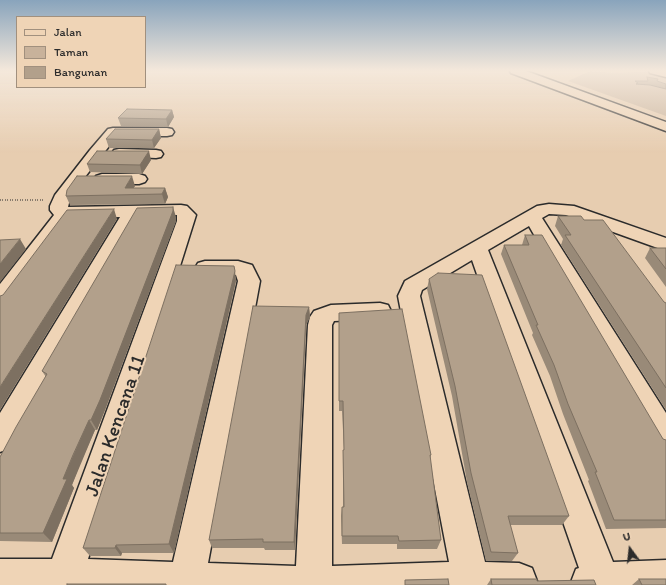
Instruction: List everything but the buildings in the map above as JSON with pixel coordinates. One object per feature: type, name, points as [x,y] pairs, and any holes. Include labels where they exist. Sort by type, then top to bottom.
[{"type":"main road","points":[[589,98],[666,127]]},
{"type":"main road","points":[[616,98],[666,116]]},
{"type":"main road","points":[[0,299],[43,240],[63,206],[75,179],[95,152],[113,132],[167,132]]},
{"type":"main road","points":[[95,152],[156,154]]},
{"type":"main road","points":[[75,179],[139,179]]},
{"type":"main road","points":[[0,439],[133,211],[63,206]]},
{"type":"main road","points":[[472,583],[412,310],[410,296],[413,286],[532,218],[543,210],[558,208],[568,210],[666,245]]},
{"type":"main road","name":"Jalan Kencana 11","points":[[62,581],[187,215],[181,210],[133,211]]},
{"type":"main road","points":[[532,218],[666,439]]},
{"type":"main road","points":[[605,222],[624,248]]},
{"type":"main road","points":[[21,241],[43,240]]},
{"type":"main road","points":[[478,249],[603,584]]},
{"type":"main road","points":[[170,268],[238,268],[245,270],[249,281],[187,583]]},
{"type":"main road","points":[[314,585],[320,325],[322,317],[331,313],[412,310]]},
{"type":"main road","points":[[0,577],[62,581],[305,585]]},
{"type":"main road","points":[[323,585],[552,582],[603,584],[666,578]]},
{"type":"path","points":[[0,200],[63,206]]},
{"type":"green space","points":[[616,98],[666,98],[666,116]]}]
